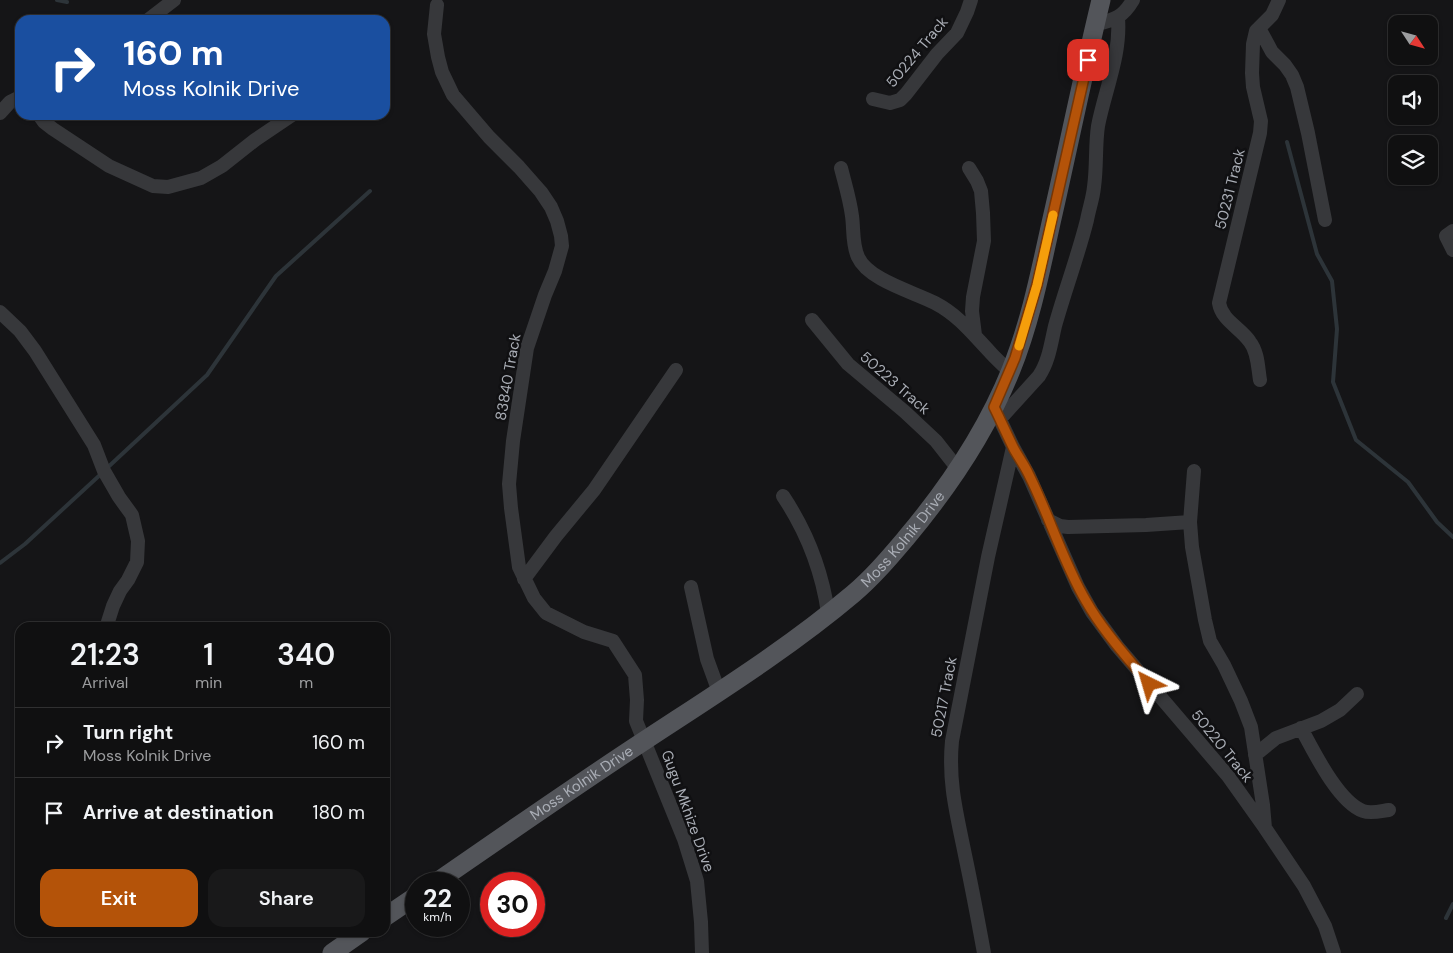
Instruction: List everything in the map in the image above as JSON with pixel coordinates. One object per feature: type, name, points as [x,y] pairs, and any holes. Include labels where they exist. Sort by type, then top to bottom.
[{"type":"main road","name":"Moss Kolnik Drive","points":[[452,872],[796,638],[854,593],[881,568],[929,510],[997,413],[1024,332],[1037,285],[1098,8]]},
{"type":"main road","points":[[390,914],[405,903]]},
{"type":"main road","points":[[332,953],[355,937]]},
{"type":"street","points":[[154,15],[174,0]]},
{"type":"street","name":"50224 Track","points":[[873,99],[890,103],[900,100],[906,94],[937,54],[957,33],[971,0]]},
{"type":"street","points":[[1098,8],[1111,21],[1124,14],[1134,0]]},
{"type":"street","name":"50231 Track","points":[[1260,380],[1252,344],[1221,312],[1219,303],[1260,133],[1261,121],[1253,87],[1253,44],[1256,31],[1272,15],[1280,0]]},
{"type":"street","name":"83840 Track","points":[[437,5],[435,42],[442,72],[453,96],[541,192],[551,207],[561,236],[562,246],[555,271],[527,348],[512,455],[511,508],[519,567],[534,598],[546,613],[584,632],[613,641],[634,675],[637,700],[636,721],[645,740]]},
{"type":"street","points":[[997,413],[1039,376],[1048,358],[1055,326],[1078,252],[1092,198],[1098,125],[1112,74],[1119,28],[1118,18]]},
{"type":"street","points":[[1259,28],[1272,52],[1292,75],[1297,87],[1325,220]]},
{"type":"street","points":[[0,113],[10,100]]},
{"type":"street","points":[[43,120],[109,166],[153,186],[168,188],[201,178],[222,166],[285,120]]},
{"type":"street","points":[[841,168],[853,217],[852,232],[855,247],[858,257],[864,266],[874,274],[935,302],[952,313],[1010,372]]},
{"type":"street","points":[[969,168],[981,191],[983,213],[984,241],[972,311],[976,336]]},
{"type":"street","points":[[1450,233],[1453,250]]},
{"type":"street","points":[[0,312],[20,331],[35,351],[94,445],[104,471],[119,497],[132,514],[138,541],[137,562],[120,591],[108,622]]},
{"type":"street","name":"50223 Track","points":[[812,320],[848,364],[936,441],[958,469]]},
{"type":"street","points":[[524,579],[594,490],[676,370]]},
{"type":"street","name":"50220 Track","points":[[997,413],[1029,476],[1078,587],[1097,620],[1228,776],[1304,886],[1325,926],[1335,951]]},
{"type":"street","name":"50217 Track","points":[[984,953],[953,800],[950,759],[988,557],[1013,447]]},
{"type":"street","points":[[1194,471],[1190,522],[1192,547],[1205,620],[1210,642],[1224,665],[1251,727],[1265,828]]},
{"type":"street","points":[[784,496],[808,539],[825,592],[828,613]]},
{"type":"street","points":[[1048,520],[1060,526],[1068,527],[1190,522]]},
{"type":"street","points":[[691,587],[707,659],[719,692]]},
{"type":"street","points":[[1255,755],[1276,738],[1321,720],[1340,710],[1357,694]]},
{"type":"street","points":[[1301,728],[1336,787],[1353,805],[1362,811],[1389,810]]},
{"type":"street","name":"Gugu Mkhize Drive","points":[[645,740],[684,839],[697,881],[702,922],[702,953]]},
{"type":"waterway","points":[[57,0],[67,2]]},
{"type":"waterway","points":[[1287,142],[1317,254],[1332,281],[1337,329],[1333,382],[1356,440],[1408,482],[1437,522],[1453,537]]},
{"type":"waterway","points":[[106,469],[207,375],[276,276],[370,191]]},
{"type":"waterway","points":[[0,563],[25,544],[101,474]]},
{"type":"waterway","points":[[1446,918],[1453,904]]},
{"type":"slow traffic","points":[[1019,346],[1037,285],[1053,215]]},
{"type":"route","points":[[1088,60],[1027,323],[1007,379],[994,407],[1029,476],[1053,533],[1086,602],[1097,620],[1149,684]]}]
